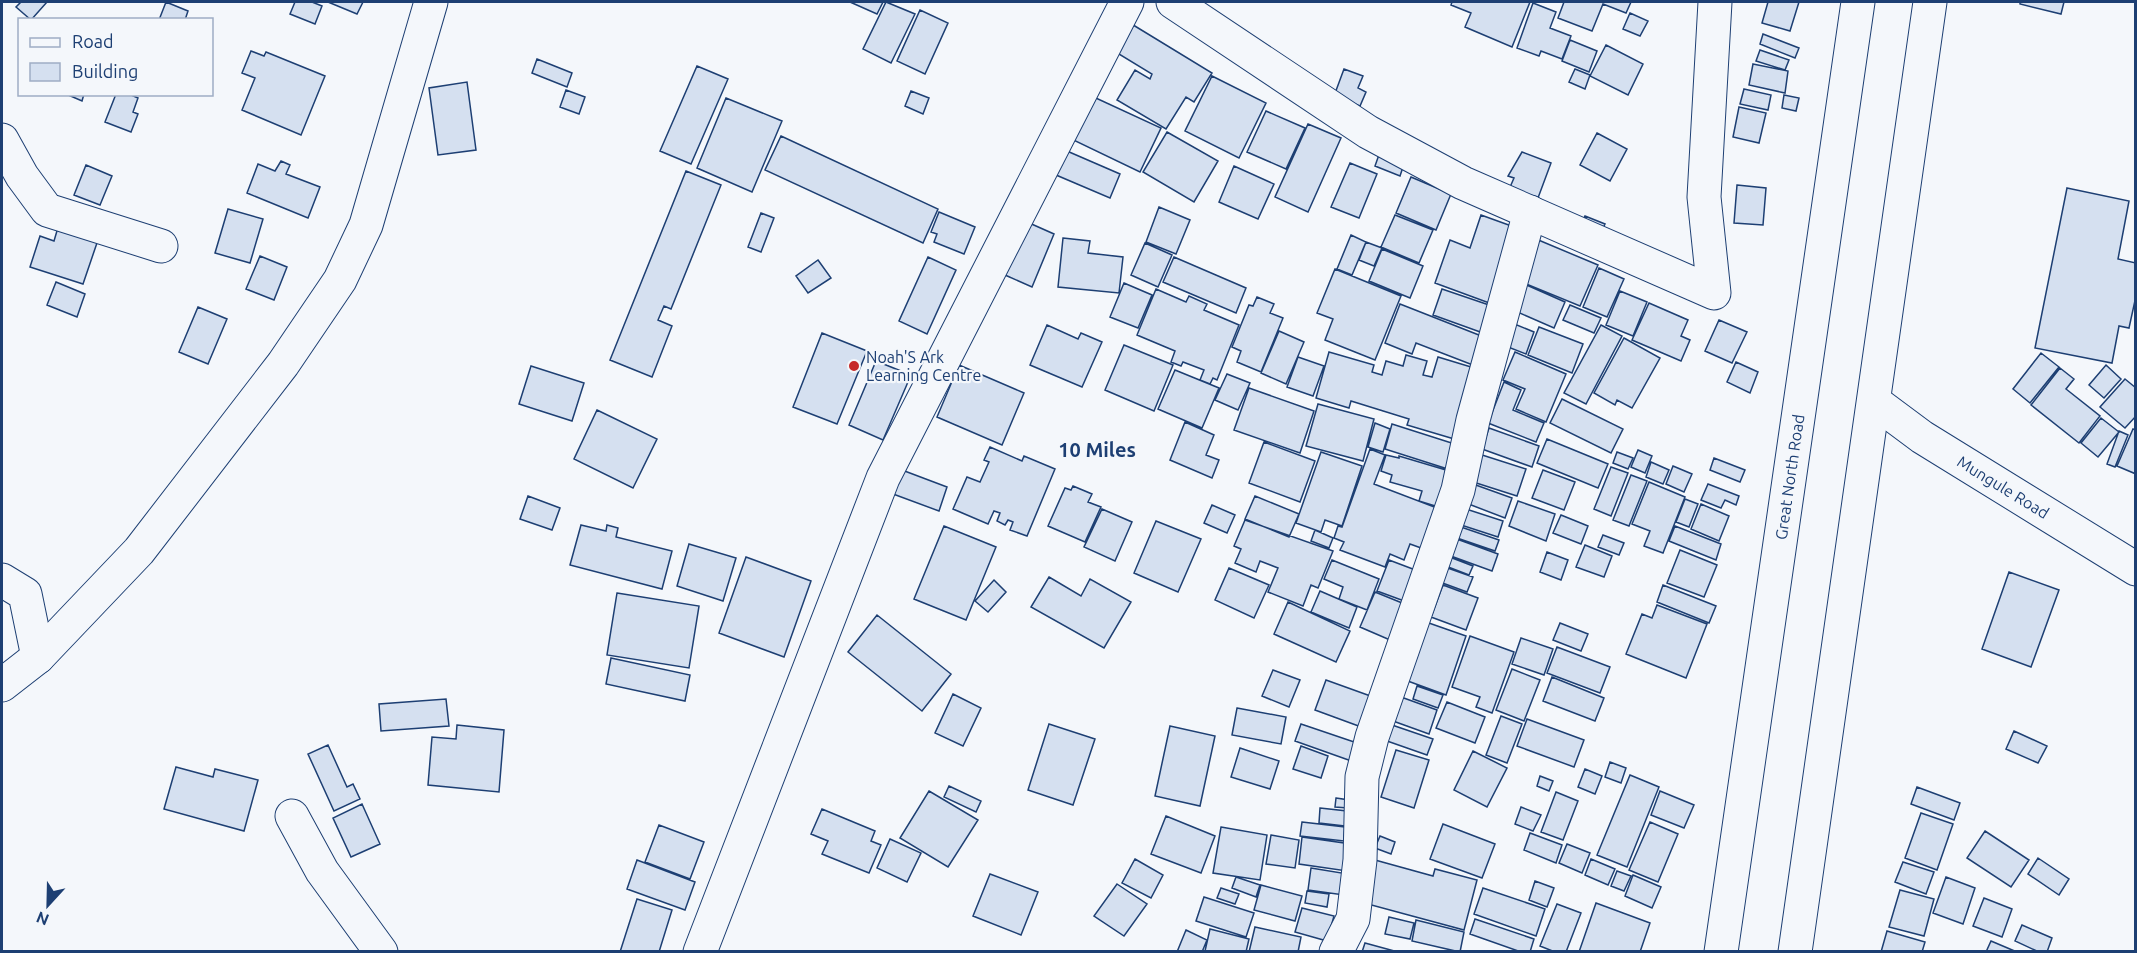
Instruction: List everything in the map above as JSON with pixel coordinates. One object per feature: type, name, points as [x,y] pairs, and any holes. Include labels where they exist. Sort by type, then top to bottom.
[{"type":"main road","points":[[2,685],[38,657],[93,602],[146,543],[283,364],[340,280],[366,225],[431,2]]},
{"type":"main road","points":[[700,951],[883,478],[1127,2]]},
{"type":"main road","points":[[1173,2],[1368,132],[1463,183],[1714,293],[1704,197],[1715,2]]},
{"type":"main road","name":"Great North Road","points":[[1721,951],[1858,2]]},
{"type":"main road","points":[[1795,951],[1875,402],[1930,2]]},
{"type":"main road","points":[[2,140],[22,176],[47,210],[161,246]]},
{"type":"main road","points":[[1336,951],[1353,919],[1359,860],[1362,777],[1372,737],[1458,490],[1473,420],[1530,212]]},
{"type":"main road","name":"Mungule Road","points":[[1875,402],[1922,437],[2136,569]]},
{"type":"main road","points":[[2,580],[25,594],[38,657]]},
{"type":"main road","points":[[292,816],[322,871],[381,951]]},
{"type":"building","points":[[21,2],[47,2],[33,18],[29,18],[16,7]]},
{"type":"building","points":[[166,2],[188,11],[186,18],[160,18]]},
{"type":"building","points":[[295,2],[312,2],[322,6],[315,24],[290,14]]},
{"type":"building","points":[[328,2],[363,2],[357,14]]},
{"type":"building","points":[[850,2],[883,2],[877,14]]},
{"type":"building","points":[[886,2],[915,14],[891,63],[863,49]]},
{"type":"building","points":[[1452,2],[1530,2],[1512,47],[1465,27],[1471,13],[1451,5]]},
{"type":"building","points":[[1564,2],[1631,2],[1626,13],[1603,4],[1592,31],[1558,18]]},
{"type":"building","points":[[1768,2],[1799,2],[1790,31],[1762,23]]},
{"type":"building","points":[[2020,2],[2064,2],[2061,14],[2020,4]]},
{"type":"building","points":[[1533,3],[1556,12],[1550,28],[1571,36],[1562,59],[1541,51],[1539,56],[1517,48]]},
{"type":"building","points":[[920,10],[948,23],[925,74],[897,61]]},
{"type":"building","points":[[1630,13],[1648,21],[1640,36],[1623,29]]},
{"type":"building","points":[[1125,20],[1212,73],[1194,102],[1186,97],[1166,129],[1117,100],[1135,70],[1150,79],[1152,74],[1109,48]]},
{"type":"building","points":[[1763,34],[1799,48],[1795,58],[1760,44]]},
{"type":"building","points":[[1570,40],[1597,51],[1589,72],[1562,61]]},
{"type":"building","points":[[1606,45],[1643,64],[1628,95],[1590,76]]},
{"type":"building","points":[[1760,50],[1789,60],[1785,70],[1756,61]]},
{"type":"building","points":[[251,51],[264,56],[266,52],[325,76],[301,135],[242,110],[255,78],[242,73]]},
{"type":"building","points":[[537,59],[572,73],[567,87],[532,73]]},
{"type":"building","points":[[1753,64],[1788,71],[1785,93],[1749,85]]},
{"type":"building","points":[[697,66],[728,79],[691,164],[660,151]]},
{"type":"building","points":[[1344,69],[1363,76],[1358,88],[1366,92],[1360,106],[1334,96]]},
{"type":"building","points":[[1575,69],[1590,75],[1585,89],[1569,82]]},
{"type":"building","points":[[1212,76],[1266,103],[1239,158],[1185,131]]},
{"type":"building","points":[[467,82],[476,150],[438,155],[429,88]]},
{"type":"building","points":[[1744,89],[1771,95],[1768,110],[1740,104]]},
{"type":"building","points":[[566,90],[585,97],[579,114],[560,107]]},
{"type":"building","points":[[911,91],[929,98],[923,114],[905,106]]},
{"type":"building","points":[[1085,93],[1161,128],[1140,172],[1065,136]]},
{"type":"building","points":[[1784,95],[1799,98],[1796,111],[1782,108]]},
{"type":"building","points":[[71,96],[83,96],[82,101]]},
{"type":"building","points":[[115,96],[138,98],[133,112],[138,114],[131,132],[105,122]]},
{"type":"building","points":[[726,98],[782,121],[752,192],[697,168]]},
{"type":"building","points":[[1739,107],[1766,113],[1759,143],[1733,137]]},
{"type":"building","points":[[1266,111],[1305,128],[1286,169],[1247,152]]},
{"type":"building","points":[[1308,124],[1341,138],[1308,212],[1275,197]]},
{"type":"building","points":[[1167,132],[1218,161],[1194,202],[1143,172]]},
{"type":"building","points":[[1597,133],[1627,149],[1610,181],[1580,165]]},
{"type":"building","points":[[781,136],[938,209],[923,243],[765,170]]},
{"type":"building","points":[[1060,148],[1120,174],[1110,198],[1049,172]]},
{"type":"building","points":[[1381,149],[1406,158],[1400,176],[1375,166]]},
{"type":"building","points":[[1522,152],[1551,163],[1535,206],[1507,194],[1514,178],[1508,176]]},
{"type":"building","points":[[281,161],[290,165],[286,174],[320,187],[308,218],[247,193],[258,164],[275,171]]},
{"type":"building","points":[[1350,163],[1377,174],[1359,218],[1331,207]]},
{"type":"building","points":[[86,165],[112,176],[100,205],[74,195]]},
{"type":"building","points":[[1234,166],[1274,184],[1258,219],[1219,202]]},
{"type":"building","points":[[686,171],[721,185],[671,309],[664,306],[658,320],[672,326],[652,377],[610,360]]},
{"type":"building","points":[[1411,177],[1451,194],[1436,230],[1396,213]]},
{"type":"building","points":[[1737,185],[1766,188],[1763,225],[1734,223]]},
{"type":"building","points":[[2067,188],[2129,201],[2118,259],[2136,263],[2136,296],[2129,328],[2119,326],[2112,363],[2035,348]]},
{"type":"building","points":[[1159,207],[1190,220],[1176,254],[1146,242]]},
{"type":"building","points":[[228,209],[263,219],[250,263],[215,253]]},
{"type":"building","points":[[939,212],[975,227],[964,254],[934,242],[937,234],[931,232]]},
{"type":"building","points":[[761,213],[774,218],[761,252],[748,247]]},
{"type":"building","points":[[1395,215],[1433,230],[1419,263],[1381,247]]},
{"type":"building","points":[[1481,215],[1517,228],[1492,304],[1435,283],[1450,240],[1470,248]]},
{"type":"building","points":[[1585,216],[1605,224],[1598,239],[1579,230]]},
{"type":"building","points":[[1027,222],[1054,234],[1032,287],[1005,275]]},
{"type":"building","points":[[59,224],[99,237],[83,284],[30,267],[40,236],[54,241]]},
{"type":"building","points":[[1351,235],[1366,242],[1352,275],[1337,269]]},
{"type":"building","points":[[1063,238],[1090,241],[1088,253],[1123,257],[1119,293],[1058,287]]},
{"type":"building","points":[[1536,239],[1598,265],[1580,306],[1519,281]]},
{"type":"building","points":[[1366,242],[1382,248],[1374,266],[1359,260]]},
{"type":"building","points":[[1145,243],[1172,255],[1158,287],[1131,275]]},
{"type":"building","points":[[1382,249],[1423,266],[1410,298],[1369,281]]},
{"type":"building","points":[[260,256],[287,267],[274,300],[246,289]]},
{"type":"building","points":[[928,257],[956,270],[927,334],[899,321]]},
{"type":"building","points":[[1174,257],[1246,288],[1236,313],[1163,282]]},
{"type":"building","points":[[818,260],[831,278],[808,293],[796,276]]},
{"type":"building","points":[[1599,268],[1624,279],[1607,317],[1583,307]]},
{"type":"building","points":[[1335,269],[1401,296],[1375,360],[1325,340],[1333,319],[1317,313]]},
{"type":"building","points":[[56,282],[85,294],[77,317],[47,305]]},
{"type":"building","points":[[1124,283],[1152,295],[1138,328],[1110,317]]},
{"type":"building","points":[[1524,284],[1565,302],[1554,328],[1513,310]]},
{"type":"building","points":[[1156,289],[1186,302],[1189,296],[1207,304],[1204,310],[1239,325],[1217,380],[1213,378],[1210,384],[1200,380],[1204,370],[1183,362],[1181,366],[1171,362],[1175,351],[1137,335]]},
{"type":"building","points":[[1442,289],[1492,306],[1483,333],[1433,315]]},
{"type":"building","points":[[1620,291],[1647,302],[1633,336],[1606,325]]},
{"type":"building","points":[[1257,297],[1274,304],[1270,313],[1283,318],[1261,372],[1237,362],[1241,351],[1232,347],[1249,305],[1253,306]]},
{"type":"building","points":[[1649,303],[1688,320],[1681,336],[1690,340],[1681,361],[1632,340]]},
{"type":"building","points":[[1400,304],[1489,339],[1478,367],[1416,343],[1412,354],[1385,343]]},
{"type":"building","points":[[1570,305],[1601,318],[1594,333],[1563,320]]},
{"type":"building","points":[[198,307],[227,319],[208,364],[179,352]]},
{"type":"building","points":[[1719,320],[1747,332],[1732,363],[1705,351]]},
{"type":"building","points":[[1512,323],[1534,332],[1526,354],[1503,345]]},
{"type":"building","points":[[1047,325],[1078,339],[1081,333],[1102,342],[1082,387],[1030,365]]},
{"type":"building","points":[[1601,325],[1622,336],[1586,404],[1564,393]]},
{"type":"building","points":[[1539,327],[1583,344],[1572,373],[1528,355]]},
{"type":"building","points":[[1279,331],[1304,342],[1286,384],[1261,373]]},
{"type":"building","points":[[822,333],[867,351],[837,424],[793,407]]},
{"type":"building","points":[[1624,338],[1660,358],[1632,408],[1617,400],[1615,405],[1594,393]]},
{"type":"building","points":[[1124,345],[1173,365],[1154,411],[1105,390]]},
{"type":"building","points":[[1329,352],[1374,365],[1372,372],[1382,375],[1386,361],[1403,366],[1406,355],[1427,361],[1423,375],[1432,377],[1438,357],[1481,370],[1461,441],[1407,425],[1409,419],[1351,401],[1349,408],[1316,398]]},
{"type":"building","points":[[1515,352],[1566,374],[1546,422],[1516,409],[1525,389],[1503,380]]},
{"type":"building","points":[[2041,353],[2059,367],[2030,403],[2013,389]]},
{"type":"building","points":[[1298,357],[1324,366],[1313,396],[1287,387]]},
{"type":"building","points":[[876,361],[911,375],[883,440],[849,425]]},
{"type":"building","points":[[1736,362],[1758,372],[1750,393],[1727,382]]},
{"type":"building","points":[[959,365],[1024,393],[1002,445],[937,417]]},
{"type":"building","points":[[2106,365],[2121,379],[2104,398],[2089,385]]},
{"type":"building","points":[[531,366],[584,383],[572,421],[519,404]]},
{"type":"building","points":[[2060,368],[2074,379],[2066,389],[2100,416],[2079,443],[2031,405]]},
{"type":"building","points":[[1175,370],[1219,388],[1202,428],[1158,409]]},
{"type":"building","points":[[1227,374],[1250,383],[1238,410],[1215,400]]},
{"type":"building","points":[[2125,379],[2136,388],[2136,416],[2125,428],[2100,407]]},
{"type":"building","points":[[1504,382],[1521,390],[1513,410],[1544,423],[1536,442],[1488,423]]},
{"type":"building","points":[[1249,388],[1314,411],[1300,453],[1234,430]]},
{"type":"building","points":[[1562,399],[1623,429],[1611,453],[1550,423]]},
{"type":"building","points":[[1318,404],[1374,419],[1363,461],[1306,446]]},
{"type":"building","points":[[597,410],[657,439],[633,488],[574,459]]},
{"type":"building","points":[[2101,418],[2119,432],[2098,457],[2081,443]]},
{"type":"building","points":[[1185,422],[1214,435],[1206,455],[1219,460],[1212,478],[1170,460]]},
{"type":"building","points":[[1375,423],[1390,429],[1383,452],[1368,447]]},
{"type":"building","points":[[1392,424],[1461,446],[1454,471],[1385,449]]},
{"type":"building","points":[[1489,428],[1539,446],[1532,467],[1482,449]]},
{"type":"building","points":[[2133,429],[2136,430],[2136,474],[2117,466]]},
{"type":"building","points":[[2119,431],[2128,435],[2115,467],[2107,464]]},
{"type":"building","points":[[1547,439],[1608,464],[1598,488],[1537,463]]},
{"type":"building","points":[[1264,442],[1315,461],[1300,502],[1249,483]]},
{"type":"building","points":[[990,447],[1022,461],[1024,456],[1055,469],[1027,536],[1010,530],[1013,522],[1008,520],[1005,525],[997,521],[1000,513],[994,511],[988,524],[953,509],[967,477],[980,482],[989,462],[984,460]]},
{"type":"building","points":[[1370,449],[1385,455],[1374,484],[1450,513],[1435,553],[1410,544],[1404,560],[1390,554],[1385,567],[1340,550],[1344,542],[1334,538],[1338,526],[1342,527]]},
{"type":"building","points":[[1638,450],[1652,456],[1645,473],[1631,467]]},
{"type":"building","points":[[1321,452],[1362,466],[1342,526],[1325,520],[1321,532],[1296,523]]},
{"type":"building","points":[[1617,452],[1633,458],[1628,469],[1613,463]]},
{"type":"building","points":[[1479,454],[1526,469],[1517,496],[1470,481]]},
{"type":"building","points":[[1386,455],[1399,458],[1399,456],[1456,473],[1445,509],[1419,501],[1422,491],[1390,482],[1392,475],[1381,471]]},
{"type":"building","points":[[1714,458],[1745,470],[1740,482],[1710,470]]},
{"type":"building","points":[[1651,462],[1669,470],[1663,484],[1646,477]]},
{"type":"building","points":[[1673,466],[1692,474],[1684,492],[1666,484]]},
{"type":"building","points":[[894,467],[947,487],[939,511],[885,491]]},
{"type":"building","points":[[1611,467],[1628,473],[1611,516],[1594,509]]},
{"type":"building","points":[[1543,470],[1575,482],[1564,510],[1532,498]]},
{"type":"building","points":[[1631,475],[1647,481],[1629,526],[1613,520]]},
{"type":"building","points":[[1649,482],[1685,497],[1663,553],[1644,546],[1650,531],[1632,524]]},
{"type":"building","points":[[1473,484],[1512,498],[1505,518],[1466,503]]},
{"type":"building","points":[[1708,484],[1739,496],[1736,505],[1725,500],[1721,508],[1701,500]]},
{"type":"building","points":[[1073,486],[1092,494],[1088,502],[1101,507],[1085,542],[1048,526],[1065,488],[1071,490]]},
{"type":"building","points":[[528,496],[560,508],[552,530],[520,519]]},
{"type":"building","points":[[1255,496],[1299,514],[1289,537],[1245,519]]},
{"type":"building","points":[[1685,499],[1698,504],[1689,527],[1676,522]]},
{"type":"building","points":[[1518,501],[1555,514],[1546,541],[1509,526]]},
{"type":"building","points":[[1701,504],[1729,516],[1719,541],[1691,529]]},
{"type":"building","points":[[1212,505],[1235,515],[1227,533],[1204,523]]},
{"type":"building","points":[[1463,508],[1503,521],[1498,537],[1458,524]]},
{"type":"building","points":[[1102,509],[1132,522],[1115,561],[1084,547]]},
{"type":"building","points":[[1561,515],[1588,526],[1581,544],[1553,533]]},
{"type":"building","points":[[1245,520],[1333,551],[1318,588],[1311,585],[1303,606],[1268,592],[1278,568],[1260,561],[1256,572],[1235,563],[1241,549],[1234,546]]},
{"type":"building","points":[[1156,521],[1201,539],[1178,592],[1134,573]]},
{"type":"building","points":[[581,525],[606,531],[607,525],[618,528],[616,537],[672,551],[662,589],[570,565]]},
{"type":"building","points":[[944,526],[996,547],[966,620],[914,599]]},
{"type":"building","points":[[1458,526],[1499,540],[1495,551],[1454,537]]},
{"type":"building","points":[[1675,526],[1721,544],[1716,560],[1669,541]]},
{"type":"building","points":[[1315,530],[1333,538],[1329,548],[1311,541]]},
{"type":"building","points":[[1603,535],[1624,543],[1619,555],[1598,547]]},
{"type":"building","points":[[1454,538],[1498,554],[1492,571],[1448,555]]},
{"type":"building","points":[[689,544],[736,558],[723,601],[677,586]]},
{"type":"building","points":[[1585,545],[1612,556],[1604,577],[1576,567]]},
{"type":"building","points":[[1680,550],[1717,565],[1704,597],[1667,583]]},
{"type":"building","points":[[1547,552],[1568,560],[1561,580],[1540,572]]},
{"type":"building","points":[[1447,556],[1473,566],[1469,575],[1443,565]]},
{"type":"building","points":[[746,557],[811,581],[784,657],[719,633]]},
{"type":"building","points":[[1332,560],[1379,579],[1367,610],[1339,599],[1343,587],[1324,579]]},
{"type":"building","points":[[1389,560],[1426,574],[1415,605],[1377,591]]},
{"type":"building","points":[[1442,566],[1473,577],[1467,592],[1437,581]]},
{"type":"building","points":[[1229,568],[1269,585],[1254,618],[1215,600]]},
{"type":"building","points":[[2009,572],[2059,590],[2031,667],[1982,649]]},
{"type":"building","points":[[1049,577],[1081,596],[1090,579],[1131,602],[1104,648],[1031,607]]},
{"type":"building","points":[[994,580],[1006,592],[988,612],[975,601]]},
{"type":"building","points":[[1443,585],[1478,598],[1466,630],[1431,617]]},
{"type":"building","points":[[1663,585],[1716,606],[1709,623],[1657,602]]},
{"type":"building","points":[[1320,591],[1357,607],[1349,628],[1311,612]]},
{"type":"building","points":[[1375,592],[1412,607],[1397,643],[1360,627]]},
{"type":"building","points":[[617,593],[699,606],[689,668],[607,655]]},
{"type":"building","points":[[1288,602],[1350,631],[1336,662],[1274,634]]},
{"type":"building","points":[[1657,605],[1707,624],[1686,678],[1626,654],[1642,614],[1652,618]]},
{"type":"building","points":[[877,615],[951,674],[922,711],[848,652]]},
{"type":"building","points":[[1426,622],[1466,636],[1446,695],[1405,680]]},
{"type":"building","points":[[1560,623],[1588,634],[1581,651],[1553,640]]},
{"type":"building","points":[[1470,636],[1514,652],[1492,713],[1476,707],[1480,697],[1452,687]]},
{"type":"building","points":[[1521,638],[1553,649],[1544,675],[1512,664]]},
{"type":"building","points":[[1557,647],[1610,667],[1600,693],[1547,673]]},
{"type":"building","points":[[611,658],[690,675],[685,701],[606,684]]},
{"type":"building","points":[[1512,669],[1540,680],[1524,721],[1496,710]]},
{"type":"building","points":[[1273,670],[1300,680],[1289,707],[1262,696]]},
{"type":"building","points":[[1552,677],[1604,698],[1595,721],[1543,701]]},
{"type":"building","points":[[1326,680],[1376,698],[1364,728],[1315,710]]},
{"type":"building","points":[[1417,686],[1443,695],[1438,708],[1413,699]]},
{"type":"building","points":[[953,694],[981,708],[963,746],[935,733]]},
{"type":"building","points":[[1401,697],[1437,710],[1429,734],[1393,721]]},
{"type":"building","points":[[446,699],[449,726],[381,731],[379,704]]},
{"type":"building","points":[[1447,702],[1485,717],[1475,743],[1436,728]]},
{"type":"building","points":[[1237,708],[1286,717],[1281,744],[1232,735]]},
{"type":"building","points":[[1501,716],[1522,724],[1507,763],[1486,755]]},
{"type":"building","points":[[1527,719],[1584,740],[1574,767],[1517,746]]},
{"type":"building","points":[[1049,724],[1095,739],[1073,805],[1028,790]]},
{"type":"building","points":[[1301,724],[1363,745],[1357,763],[1295,741]]},
{"type":"building","points":[[457,725],[504,730],[499,792],[428,785],[432,737],[456,739]]},
{"type":"building","points":[[1392,725],[1433,739],[1427,755],[1387,741]]},
{"type":"building","points":[[1170,726],[1215,736],[1200,806],[1155,796]]},
{"type":"building","points":[[2014,731],[2047,746],[2038,763],[2006,749]]},
{"type":"building","points":[[328,745],[347,787],[353,784],[360,799],[334,811],[308,754]]},
{"type":"building","points":[[1301,746],[1328,756],[1321,778],[1293,769]]},
{"type":"building","points":[[1240,748],[1279,761],[1270,789],[1231,777]]},
{"type":"building","points":[[1396,750],[1429,760],[1414,808],[1381,797]]},
{"type":"building","points":[[1473,751],[1507,768],[1487,807],[1454,790]]},
{"type":"building","points":[[1610,762],[1626,768],[1621,783],[1605,777]]},
{"type":"building","points":[[176,767],[213,777],[215,769],[258,780],[244,831],[164,809]]},
{"type":"building","points":[[1585,769],[1602,776],[1595,794],[1578,787]]},
{"type":"building","points":[[1630,775],[1659,787],[1627,867],[1597,855]]},
{"type":"building","points":[[1540,776],[1553,781],[1549,791],[1537,786]]},
{"type":"building","points":[[949,786],[981,801],[976,812],[944,797]]},
{"type":"building","points":[[1917,787],[1960,803],[1954,820],[1911,804]]},
{"type":"building","points":[[929,791],[978,820],[948,867],[900,838]]},
{"type":"building","points":[[1660,791],[1694,805],[1684,828],[1651,815]]},
{"type":"building","points":[[1556,792],[1578,801],[1563,840],[1541,832]]},
{"type":"building","points":[[1336,798],[1349,800],[1348,808],[1335,807]]},
{"type":"building","points":[[362,804],[380,844],[351,857],[333,818]]},
{"type":"building","points":[[1521,807],[1541,815],[1533,831],[1515,824]]},
{"type":"building","points":[[1320,808],[1347,811],[1345,826],[1319,823]]},
{"type":"building","points":[[822,809],[875,831],[871,841],[881,845],[869,873],[822,854],[828,841],[811,834]]},
{"type":"building","points":[[1921,813],[1953,824],[1937,870],[1905,858]]},
{"type":"building","points":[[1166,816],[1215,836],[1201,873],[1151,854]]},
{"type":"building","points":[[1302,822],[1345,827],[1344,841],[1300,836]]},
{"type":"building","points":[[1650,822],[1678,834],[1658,882],[1629,870]]},
{"type":"building","points":[[1443,824],[1495,844],[1482,878],[1430,859]]},
{"type":"building","points":[[659,825],[704,842],[690,879],[645,862]]},
{"type":"building","points":[[1221,827],[1267,835],[1260,880],[1213,873]]},
{"type":"building","points":[[1985,831],[2029,860],[2011,887],[1967,858]]},
{"type":"building","points":[[1530,833],[1562,845],[1556,863],[1524,850]]},
{"type":"building","points":[[1271,835],[1299,840],[1295,868],[1266,864]]},
{"type":"building","points":[[1380,836],[1395,842],[1391,854],[1375,848]]},
{"type":"building","points":[[1302,837],[1351,844],[1347,871],[1299,864]]},
{"type":"building","points":[[890,839],[921,853],[907,882],[877,868]]},
{"type":"building","points":[[1567,844],[1590,853],[1582,873],[1559,863]]},
{"type":"building","points":[[2038,858],[2069,879],[2059,895],[2028,874]]},
{"type":"building","points":[[1135,859],[1163,875],[1151,898],[1122,883]]},
{"type":"building","points":[[1591,859],[1615,869],[1608,885],[1585,875]]},
{"type":"building","points":[[637,860],[695,882],[685,910],[627,889]]},
{"type":"building","points":[[1375,860],[1433,876],[1435,869],[1477,880],[1464,930],[1364,903]]},
{"type":"building","points":[[1903,862],[1934,872],[1926,894],[1895,882]]},
{"type":"building","points":[[1311,868],[1348,874],[1344,895],[1308,890]]},
{"type":"building","points":[[1617,871],[1631,876],[1624,891],[1611,886]]},
{"type":"building","points":[[990,874],[1038,892],[1021,935],[973,916]]},
{"type":"building","points":[[1633,875],[1661,887],[1652,908],[1625,896]]},
{"type":"building","points":[[1236,877],[1260,885],[1256,897],[1232,888]]},
{"type":"building","points":[[1946,877],[1975,888],[1963,924],[1933,913]]},
{"type":"building","points":[[1535,881],[1554,888],[1547,907],[1529,900]]},
{"type":"building","points":[[1117,884],[1147,904],[1124,936],[1094,916]]},
{"type":"building","points":[[1261,885],[1302,896],[1295,921],[1254,910]]},
{"type":"building","points":[[1221,888],[1239,894],[1235,904],[1217,898]]},
{"type":"building","points":[[1483,888],[1545,909],[1536,936],[1474,914]]},
{"type":"building","points":[[1900,890],[1934,899],[1924,936],[1889,927]]},
{"type":"building","points":[[1307,891],[1329,894],[1327,907],[1305,903]]},
{"type":"building","points":[[1204,897],[1254,913],[1246,937],[1196,921]]},
{"type":"building","points":[[1984,898],[2012,909],[2002,937],[1973,926]]},
{"type":"building","points":[[637,899],[672,910],[659,952],[620,952]]},
{"type":"building","points":[[1596,903],[1650,923],[1640,952],[1579,952]]},
{"type":"building","points":[[1557,904],[1581,913],[1566,952],[1555,952],[1540,946]]},
{"type":"building","points":[[1302,908],[1334,916],[1327,941],[1295,932]]},
{"type":"building","points":[[1389,917],[1414,923],[1410,939],[1385,934]]},
{"type":"building","points":[[1475,919],[1534,939],[1530,952],[1521,952],[1470,934]]},
{"type":"building","points":[[1416,920],[1464,932],[1460,952],[1412,941]]},
{"type":"building","points":[[2022,925],[2052,938],[2047,952],[2039,952],[2015,941]]},
{"type":"building","points":[[1255,927],[1301,937],[1298,952],[1249,952]]},
{"type":"building","points":[[1210,929],[1249,939],[1246,952],[1205,951]]},
{"type":"building","points":[[1186,930],[1207,940],[1202,952],[1177,952]]},
{"type":"building","points":[[1887,931],[1925,942],[1922,952],[1881,952]]},
{"type":"building","points":[[1991,941],[2017,952],[1986,952]]},
{"type":"building","points":[[1365,943],[1398,952],[1362,952]]},
{"type":"place","name":"Noah'S Ark Learning Centre","points":[[854,366]]},
{"type":"district","name":"10 Miles","points":[[1097,449]]}]
